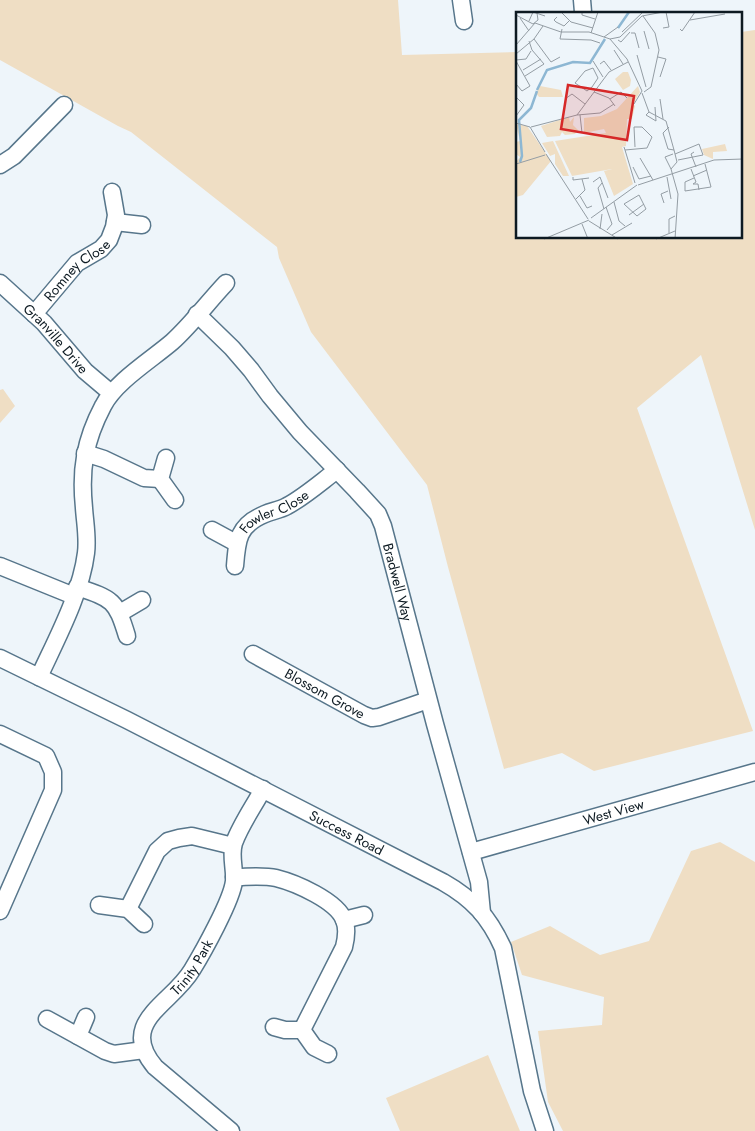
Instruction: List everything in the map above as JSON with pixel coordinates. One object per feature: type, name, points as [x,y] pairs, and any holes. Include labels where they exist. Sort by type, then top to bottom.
[{"type":"street","points":[[461,0],[464,21]]},
{"type":"street","points":[[0,164],[14,156],[64,105]]},
{"type":"street","name":"Romney Close","points":[[34,314],[78,262],[101,249],[109,240],[116,215],[112,192]]},
{"type":"street","name":"Romney Close","points":[[115,222],[142,224]]},
{"type":"street","name":"Granville Drive","points":[[0,283],[34,314],[85,371],[111,393]]},
{"type":"street","points":[[39,676],[68,614],[87,550],[82,463],[88,441],[103,406],[111,393],[173,341],[226,283]]},
{"type":"street","name":"Bradwell Way","points":[[197,314],[232,348],[300,432],[378,514],[383,526],[428,700],[479,882],[482,913]]},
{"type":"street","points":[[85,453],[104,459],[144,478],[160,480],[175,500]]},
{"type":"street","points":[[160,480],[166,458]]},
{"type":"street","name":"Fowler Close","points":[[235,566],[236,543],[242,530],[249,522],[266,513],[288,506],[337,470]]},
{"type":"street","points":[[212,530],[236,543]]},
{"type":"street","points":[[0,566],[75,592],[100,594],[108,599],[120,613],[127,636]]},
{"type":"street","points":[[120,613],[142,600]]},
{"type":"street","name":"Blossom Grove","points":[[253,654],[372,718],[428,700]]},
{"type":"street","name":"Success Road","points":[[0,658],[263,789],[443,882],[474,903],[496,933],[507,963],[532,1091],[545,1131]]},
{"type":"street","points":[[0,734],[46,756],[54,772],[53,790],[0,910]]},
{"type":"street","name":"West View","points":[[471,852],[755,772]]},
{"type":"street","name":"Trinity Park","points":[[144,1050],[142,1040],[146,1020],[151,1013],[176,991],[192,971],[231,892],[234,877],[232,854],[234,846],[263,789]]},
{"type":"street","points":[[128,909],[157,851],[168,841],[192,836],[234,846]]},
{"type":"street","points":[[234,877],[275,878],[289,882],[325,900],[336,908],[344,920],[346,933],[344,947],[302,1030]]},
{"type":"street","points":[[99,905],[128,909],[144,924]]},
{"type":"street","points":[[344,920],[364,915]]},
{"type":"street","points":[[78,1036],[86,1018]]},
{"type":"street","points":[[48,1019],[104,1051],[114,1054],[144,1050],[148,1059],[155,1067],[231,1131]]},
{"type":"street","points":[[274,1026],[286,1030],[302,1030]]},
{"type":"street","points":[[302,1030],[314,1047],[328,1054]]},
{"type":"shaded area","points":[[0,0],[398,0],[402,55],[516,52],[516,239],[742,239],[742,32],[755,30],[755,530],[701,355],[637,408],[753,731],[594,771],[562,753],[504,769],[427,485],[311,332],[279,258],[277,247],[131,132],[0,60]]},
{"type":"shaded area","points":[[3,389],[15,406],[0,423],[0,390]]},
{"type":"shaded area","points":[[720,842],[755,862],[755,1131],[563,1131],[548,1102],[538,1031],[602,1025],[604,997],[522,975],[511,942],[550,926],[600,955],[649,941],[691,851]]},
{"type":"shaded area","points":[[488,1055],[520,1131],[400,1131],[386,1098]]}]
